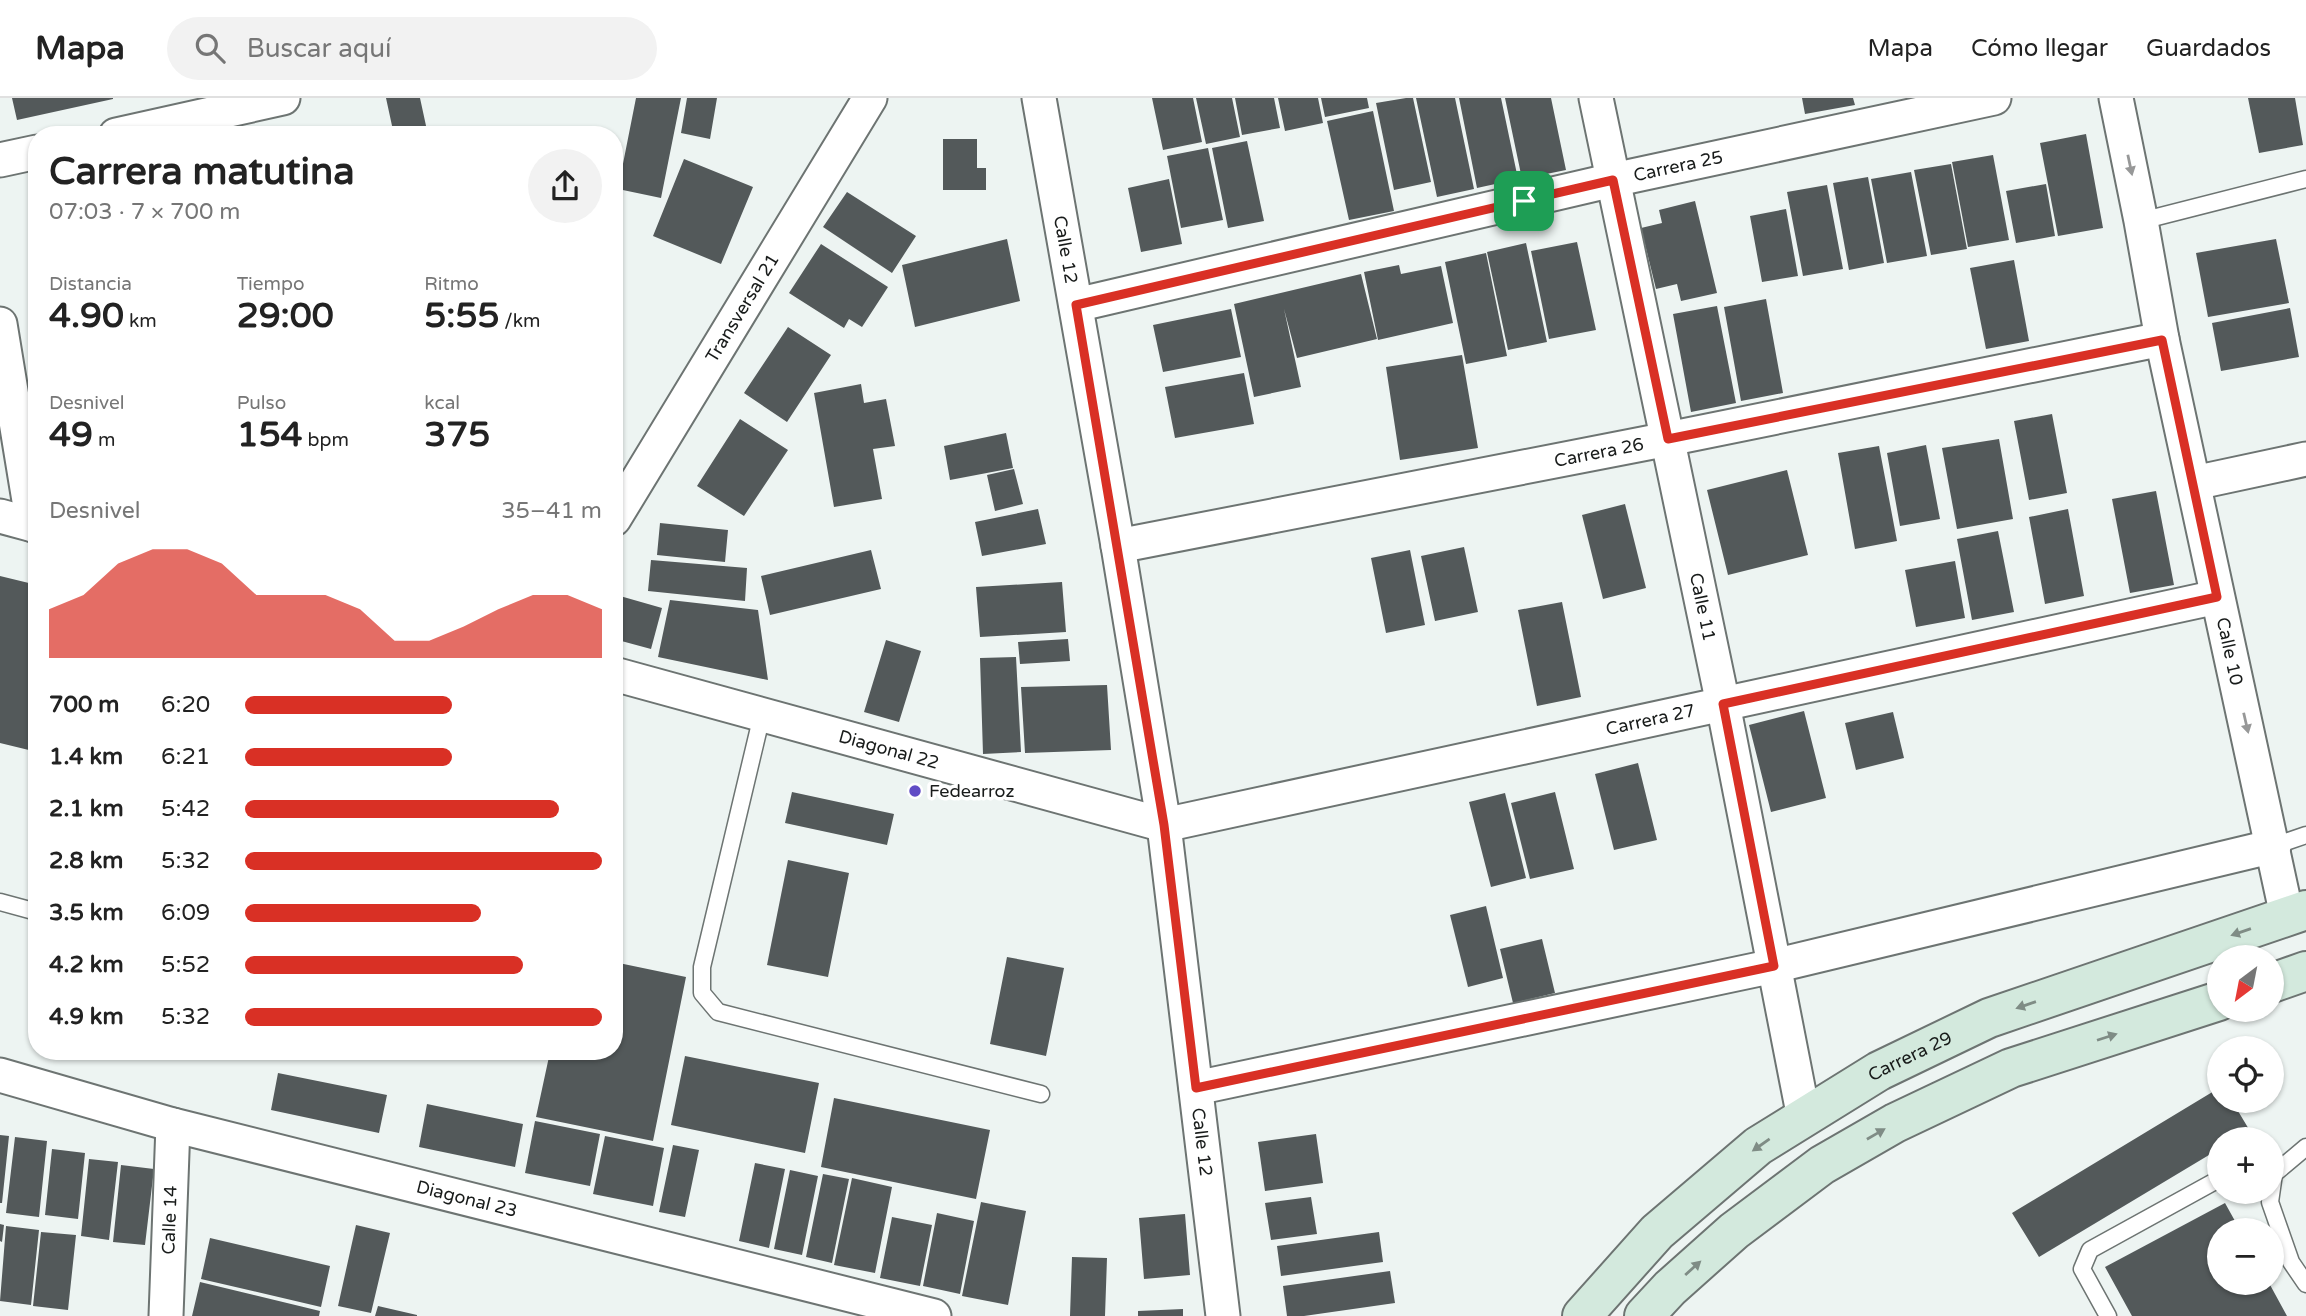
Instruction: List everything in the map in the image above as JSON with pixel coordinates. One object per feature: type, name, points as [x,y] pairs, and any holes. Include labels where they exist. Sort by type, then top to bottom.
[{"type":"main road","name":"Carrera 29","points":[[1582,1316],[1657,1232],[1758,1146],[1879,1072],[1989,1018],[2297,913]]},
{"type":"main road","points":[[2284,979],[2306,971]]},
{"type":"main road","points":[[1644,1316],[1670,1288],[1734,1231],[1822,1165],[1895,1123],[2011,1068],[2207,1005]]},
{"type":"street","points":[[157,126],[283,98]]},
{"type":"street","name":"Transversal 21","points":[[623,504],[870,98]]},
{"type":"street","name":"Calle 12","points":[[1039,98],[1164,825],[1223,1316]]},
{"type":"street","name":"Calle 11","points":[[1596,98],[1723,704],[1804,1118]]},
{"type":"street","name":"Carrera 25","points":[[1076,305],[1613,180],[1994,98]]},
{"type":"street","name":"Calle 10","points":[[2116,98],[2162,340],[2217,597],[2274,846],[2297,913]]},
{"type":"street","points":[[0,160],[28,154]]},
{"type":"street","points":[[0,324],[28,486]]},
{"type":"street","name":"Carrera 26","points":[[1118,546],[2162,340]]},
{"type":"street","points":[[2194,484],[2306,458]]},
{"type":"street","points":[[0,516],[28,524]]},
{"type":"street","name":"Carrera 27","points":[[1164,825],[2217,597]]},
{"type":"street","name":"Diagonal 22","points":[[623,676],[1164,825]]},
{"type":"street","points":[[1196,1088],[1774,966],[2274,846]]},
{"type":"street","name":"Diagonal 23","points":[[0,1075],[173,1125],[934,1316]]},
{"type":"street","name":"Calle 14","points":[[166,1316],[173,1125]]},
{"type":"lane","points":[[2141,221],[2306,179]]},
{"type":"lane","points":[[762,715],[702,967],[702,993],[718,1012],[1041,1094]]},
{"type":"lane","points":[[2274,846],[2306,835]]},
{"type":"lane","points":[[0,902],[28,910]]},
{"type":"lane","points":[[2284,1165],[2306,1147]]},
{"type":"lane","points":[[2108,1316],[2082,1269],[2090,1250],[2207,1186]]},
{"type":"lane","points":[[2271,1204],[2291,1262],[2306,1284]]},
{"type":"building","points":[[12,98],[113,98],[113,99],[17,120]]},
{"type":"building","points":[[386,98],[420,98],[426,126],[392,126]]},
{"type":"building","points":[[636,98],[681,98],[661,198],[623,190],[623,164]]},
{"type":"building","points":[[687,98],[717,98],[710,139],[681,133]]},
{"type":"building","points":[[1152,98],[1193,98],[1202,142],[1163,150]]},
{"type":"building","points":[[1196,98],[1232,98],[1240,137],[1206,144]]},
{"type":"building","points":[[1235,98],[1274,98],[1280,128],[1242,135]]},
{"type":"building","points":[[1278,98],[1318,98],[1323,123],[1285,131]]},
{"type":"building","points":[[1321,98],[1367,98],[1369,108],[1325,117]]},
{"type":"building","points":[[1413,98],[1431,182],[1394,190],[1376,103]]},
{"type":"building","points":[[1416,98],[1455,98],[1474,189],[1437,197]]},
{"type":"building","points":[[1459,98],[1501,98],[1518,179],[1477,188]]},
{"type":"building","points":[[1505,98],[1551,98],[1566,170],[1522,179]]},
{"type":"building","points":[[1802,98],[1853,98],[1855,105],[1805,114]]},
{"type":"building","points":[[2248,98],[2295,98],[2303,145],[2259,153]]},
{"type":"building","points":[[1373,111],[1394,211],[1349,220],[1327,121]]},
{"type":"building","points":[[2086,134],[2103,228],[2058,236],[2040,143]]},
{"type":"building","points":[[943,139],[977,139],[977,168],[986,168],[986,190],[943,190]]},
{"type":"building","points":[[1247,141],[1264,221],[1228,228],[1212,148]]},
{"type":"building","points":[[1208,148],[1223,220],[1181,228],[1167,156]]},
{"type":"building","points":[[1993,155],[2009,240],[1968,247],[1952,162]]},
{"type":"building","points":[[684,159],[753,187],[721,264],[653,236]]},
{"type":"building","points":[[1951,164],[1967,249],[1931,255],[1914,170]]},
{"type":"building","points":[[1911,172],[1927,256],[1887,263],[1871,179]]},
{"type":"building","points":[[1868,177],[1884,263],[1849,270],[1833,183]]},
{"type":"building","points":[[1169,179],[1182,244],[1141,252],[1128,188]]},
{"type":"building","points":[[2046,184],[2055,236],[2016,243],[2006,191]]},
{"type":"building","points":[[1827,185],[1843,269],[1803,276],[1787,192]]},
{"type":"building","points":[[847,192],[916,236],[892,273],[823,227]]},
{"type":"building","points":[[1695,201],[1717,293],[1681,301],[1677,284],[1656,289],[1641,228],[1662,223],[1659,210]]},
{"type":"building","points":[[1786,209],[1798,276],[1762,282],[1750,216]]},
{"type":"building","points":[[1007,239],[1020,301],[915,327],[902,265]]},
{"type":"building","points":[[2276,239],[2289,303],[2208,317],[2196,253]]},
{"type":"building","points":[[1577,242],[1596,330],[1549,339],[1531,251]]},
{"type":"building","points":[[1526,243],[1547,342],[1508,350],[1487,252]]},
{"type":"building","points":[[821,244],[888,287],[862,327],[849,319],[844,328],[789,293]]},
{"type":"building","points":[[1486,253],[1507,356],[1466,364],[1445,262]]},
{"type":"building","points":[[2014,260],[2029,341],[1986,349],[1970,268]]},
{"type":"building","points":[[1399,265],[1401,274],[1441,266],[1453,323],[1378,340],[1364,272]]},
{"type":"building","points":[[1361,274],[1377,339],[1297,358],[1284,309],[1301,387],[1254,397],[1234,304]]},
{"type":"building","points":[[1766,299],[1783,393],[1741,401],[1724,307]]},
{"type":"building","points":[[1717,306],[1736,403],[1691,412],[1673,314]]},
{"type":"building","points":[[2290,308],[2299,357],[2221,371],[2212,323]]},
{"type":"building","points":[[1231,309],[1241,357],[1163,372],[1153,325]]},
{"type":"building","points":[[788,327],[831,355],[787,422],[744,393]]},
{"type":"building","points":[[1462,355],[1478,448],[1400,460],[1386,367]]},
{"type":"building","points":[[1244,373],[1254,424],[1175,438],[1165,387]]},
{"type":"building","points":[[861,384],[864,403],[886,399],[895,446],[873,449],[882,499],[834,507],[814,393]]},
{"type":"building","points":[[2052,414],[2067,493],[2029,500],[2014,421]]},
{"type":"building","points":[[740,419],[788,450],[744,516],[697,486]]},
{"type":"building","points":[[1006,433],[1013,468],[950,480],[944,446]]},
{"type":"building","points":[[1999,439],[2013,519],[1957,529],[1942,448]]},
{"type":"building","points":[[1926,445],[1940,519],[1900,526],[1887,453]]},
{"type":"building","points":[[1879,446],[1897,541],[1855,549],[1838,453]]},
{"type":"building","points":[[1014,469],[1023,504],[995,511],[987,475]]},
{"type":"building","points":[[1787,470],[1808,555],[1728,575],[1707,490]]},
{"type":"building","points":[[2156,491],[2174,585],[2130,593],[2112,499]]},
{"type":"building","points":[[1625,504],[1646,588],[1603,599],[1582,515]]},
{"type":"building","points":[[1038,509],[1046,544],[982,556],[975,522]]},
{"type":"building","points":[[2068,509],[2084,596],[2045,604],[2029,517]]},
{"type":"building","points":[[660,523],[728,530],[725,562],[657,555]]},
{"type":"building","points":[[1998,531],[2014,612],[1972,620],[1957,539]]},
{"type":"building","points":[[1464,547],[1478,612],[1435,621],[1421,556]]},
{"type":"building","points":[[871,550],[881,589],[770,615],[761,576]]},
{"type":"building","points":[[1410,550],[1425,625],[1386,633],[1371,558]]},
{"type":"building","points":[[651,560],[747,568],[745,601],[648,591]]},
{"type":"building","points":[[1955,561],[1965,618],[1916,627],[1905,570]]},
{"type":"building","points":[[0,576],[28,583],[28,750],[0,743]]},
{"type":"building","points":[[1062,582],[1066,632],[980,637],[976,587]]},
{"type":"building","points":[[623,597],[662,608],[651,649],[623,641]]},
{"type":"building","points":[[670,600],[758,610],[768,680],[658,657]]},
{"type":"building","points":[[1562,602],[1581,697],[1537,706],[1518,610]]},
{"type":"building","points":[[1068,639],[1070,661],[1020,664],[1018,642]]},
{"type":"building","points":[[886,640],[921,651],[899,722],[864,712]]},
{"type":"building","points":[[1016,657],[1021,752],[983,754],[980,658]]},
{"type":"building","points":[[1107,685],[1111,750],[1025,753],[1021,687]]},
{"type":"building","points":[[1804,711],[1826,798],[1771,812],[1749,725]]},
{"type":"building","points":[[1893,712],[1904,758],[1856,770],[1845,723]]},
{"type":"building","points":[[1638,763],[1657,840],[1614,850],[1595,774]]},
{"type":"building","points":[[792,792],[894,814],[887,845],[785,823]]},
{"type":"building","points":[[1555,792],[1574,869],[1530,879],[1511,803]]},
{"type":"building","points":[[1505,793],[1526,878],[1491,887],[1469,802]]},
{"type":"building","points":[[788,860],[849,873],[828,977],[767,965]]},
{"type":"building","points":[[1486,906],[1503,978],[1468,987],[1450,915]]},
{"type":"building","points":[[1542,939],[1555,993],[1513,1003],[1500,949]]},
{"type":"building","points":[[1007,957],[1064,968],[1046,1056],[990,1044]]},
{"type":"building","points":[[623,964],[686,977],[653,1141],[536,1117],[548,1060],[623,1060]]},
{"type":"building","points":[[685,1056],[819,1083],[805,1153],[671,1125]]},
{"type":"building","points":[[278,1073],[387,1095],[379,1133],[271,1110]]},
{"type":"building","points":[[2207,1095],[2207,1113],[2239,1113],[2248,1127],[2207,1127],[2207,1156],[2039,1257],[2012,1213]]},
{"type":"building","points":[[834,1098],[990,1130],[976,1199],[821,1167]]},
{"type":"building","points":[[427,1104],[523,1124],[515,1167],[419,1147]]},
{"type":"building","points":[[535,1121],[600,1134],[590,1186],[525,1173]]},
{"type":"building","points":[[1316,1134],[1323,1183],[1265,1191],[1258,1142]]},
{"type":"building","points":[[0,1135],[9,1136],[2,1203],[0,1203]]},
{"type":"building","points":[[605,1136],[664,1148],[653,1206],[593,1194]]},
{"type":"building","points":[[15,1137],[47,1141],[39,1217],[6,1213]]},
{"type":"building","points":[[673,1145],[699,1150],[685,1217],[659,1212]]},
{"type":"building","points":[[52,1149],[85,1153],[78,1219],[45,1215]]},
{"type":"building","points":[[89,1159],[118,1162],[109,1240],[81,1236]]},
{"type":"building","points":[[755,1163],[785,1169],[769,1248],[739,1241]]},
{"type":"building","points":[[121,1165],[154,1169],[145,1245],[113,1242]]},
{"type":"building","points":[[790,1170],[818,1176],[802,1255],[774,1249]]},
{"type":"building","points":[[823,1174],[849,1179],[832,1263],[806,1257]]},
{"type":"building","points":[[852,1178],[892,1187],[875,1273],[834,1265]]},
{"type":"building","points":[[1311,1197],[1317,1234],[1271,1240],[1265,1203]]},
{"type":"building","points":[[981,1202],[1026,1211],[1008,1305],[962,1296]]},
{"type":"building","points":[[2226,1204],[2233,1218],[2207,1218],[2207,1295],[2276,1295],[2287,1316],[2132,1316],[2105,1267]]},
{"type":"building","points":[[937,1213],[974,1221],[960,1294],[923,1286]]},
{"type":"building","points":[[1185,1214],[1190,1275],[1144,1279],[1139,1218]]},
{"type":"building","points":[[892,1217],[932,1225],[920,1286],[880,1278]]},
{"type":"building","points":[[0,1224],[4,1225],[2,1242],[0,1241]]},
{"type":"building","points":[[356,1225],[390,1233],[371,1313],[338,1306]]},
{"type":"building","points":[[6,1226],[39,1230],[31,1305],[0,1301]]},
{"type":"building","points":[[41,1232],[76,1235],[68,1310],[33,1306]]},
{"type":"building","points":[[1379,1232],[1383,1262],[1281,1276],[1277,1246]]},
{"type":"building","points":[[210,1238],[330,1266],[321,1307],[201,1279]]},
{"type":"building","points":[[1072,1257],[1107,1258],[1105,1316],[1070,1316]]},
{"type":"building","points":[[1390,1271],[1395,1303],[1287,1316],[1283,1286]]},
{"type":"building","points":[[200,1282],[320,1311],[319,1316],[192,1316]]},
{"type":"building","points":[[378,1306],[417,1315],[417,1316],[375,1316]]},
{"type":"building","points":[[1183,1309],[1183,1316],[1138,1316],[1138,1311]]},
{"type":"place","name":"Fedearroz","points":[[915,791]]},
{"type":"route","points":[[1613,180],[1668,439],[2162,340],[2217,597],[1723,704],[1774,966],[1196,1088],[1164,825],[1076,305],[1524,201],[1613,180]]}]
